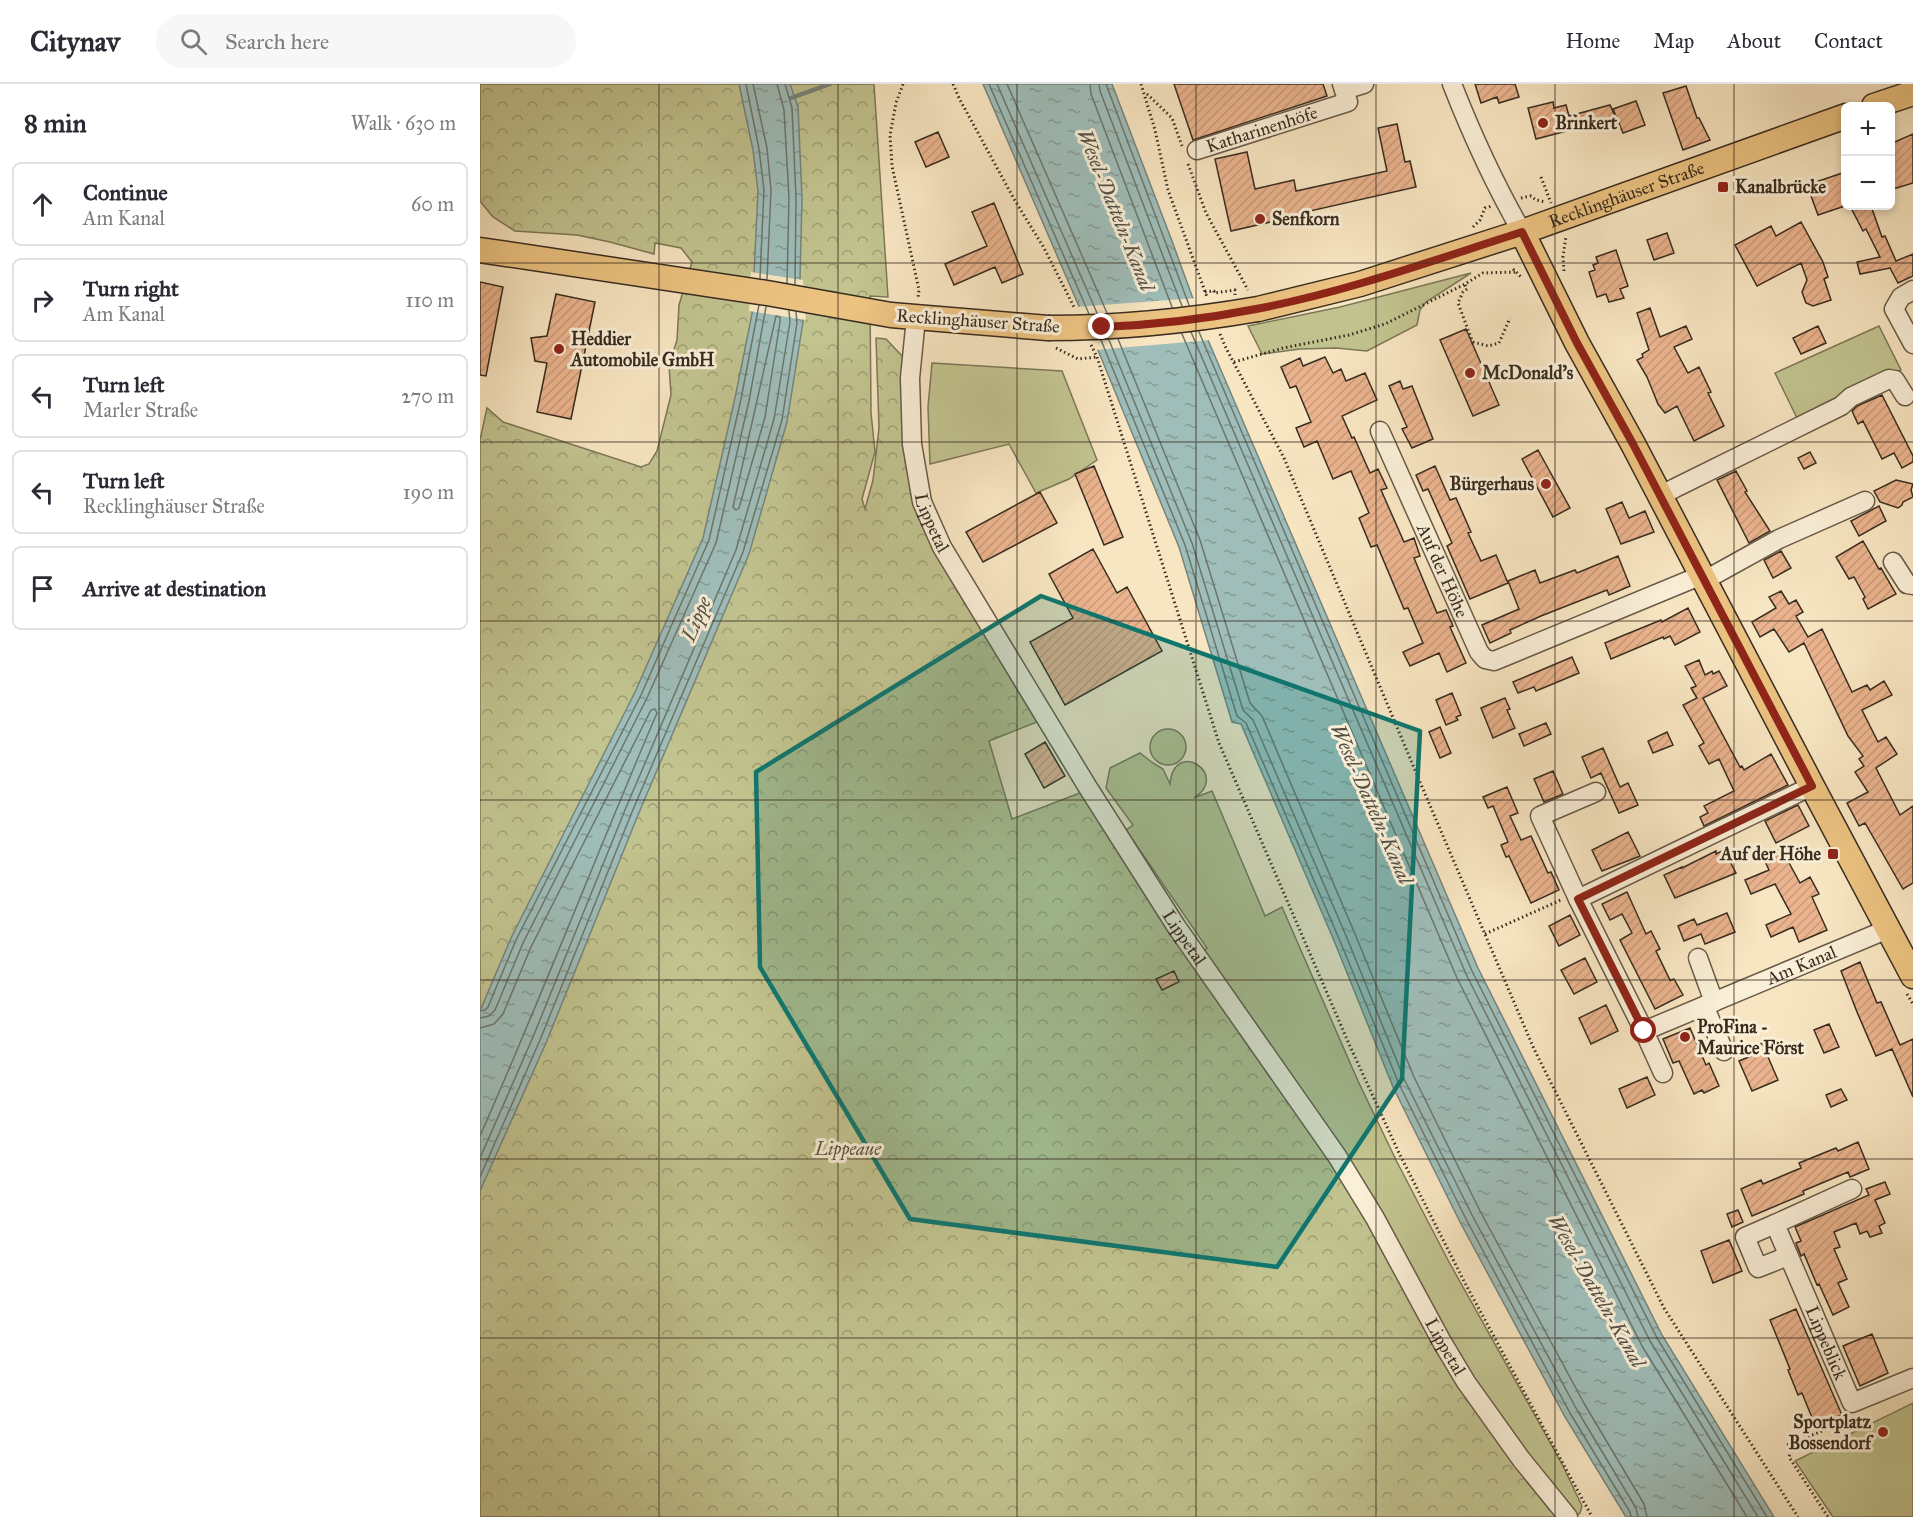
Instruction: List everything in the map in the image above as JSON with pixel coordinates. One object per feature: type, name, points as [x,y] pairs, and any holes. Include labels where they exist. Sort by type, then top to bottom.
[{"type":"main road","points":[[1886,102],[1913,93]]},
{"type":"main road","name":"Recklinghäuser Straße","points":[[480,250],[891,315],[1050,337],[1258,309],[1360,284],[1522,232],[1841,117]]},
{"type":"main road","points":[[1522,232],[1577,343],[1888,929],[1912,990]]},
{"type":"street","name":"Katharinenhöfe","points":[[1189,153],[1348,102],[1343,87],[1364,84]]},
{"type":"street","points":[[1452,84],[1468,127],[1505,203],[1522,232]]},
{"type":"street","points":[[1913,290],[1901,297],[1894,309],[1913,344]]},
{"type":"street","name":"Lippetal","points":[[916,318],[910,378],[912,444],[922,502],[942,547],[1087,786],[1176,926],[1337,1156],[1375,1218],[1466,1382],[1521,1459],[1568,1517]]},
{"type":"street","points":[[1660,496],[1841,406],[1851,397],[1889,379],[1895,380],[1905,396]]},
{"type":"street","name":"Auf der Höhe","points":[[1380,431],[1479,652],[1485,659],[1494,661],[1703,578]]},
{"type":"street","points":[[1703,578],[1779,539],[1865,501]]},
{"type":"street","points":[[1893,562],[1907,584],[1913,585]]},
{"type":"street","points":[[1576,896],[1812,786]]},
{"type":"street","points":[[1596,792],[1540,816],[1576,896],[1663,1073]]},
{"type":"street","name":"Am Kanal","points":[[1644,1031],[1888,929]]},
{"type":"street","points":[[1698,958],[1724,1051]]},
{"type":"street","points":[[1788,1256],[1758,1268],[1745,1237],[1852,1189]]},
{"type":"street","name":"Lippeblick","points":[[1775,1224],[1852,1404]]},
{"type":"street","points":[[1852,1404],[1913,1378]]},
{"type":"path","points":[[903,84],[896,103],[890,135],[892,166],[919,290],[916,318]]},
{"type":"path","points":[[953,84],[1076,310]]},
{"type":"path","points":[[1141,84],[1145,92],[1168,190],[1209,303]]},
{"type":"path","points":[[1145,92],[1172,118],[1189,153],[1206,213],[1258,309]]},
{"type":"path","points":[[1541,177],[1549,199]]},
{"type":"path","points":[[1563,257],[1567,238]]},
{"type":"path","points":[[1480,264],[1483,273]]},
{"type":"path","points":[[1234,362],[1283,348],[1303,346],[1349,335],[1385,324],[1483,273],[1515,272]]},
{"type":"path","points":[[1465,284],[1467,289],[1458,303],[1472,342],[1488,346],[1499,343],[1510,318]]},
{"type":"path","points":[[1205,292],[1235,290]]},
{"type":"path","points":[[1217,324],[1225,346],[1284,458],[1534,1049],[1664,1308],[1798,1517]]},
{"type":"path","points":[[1050,337],[1078,359],[1097,357]]},
{"type":"path","points":[[1088,338],[1097,357],[1219,743],[1348,1044],[1399,1153],[1466,1285],[1592,1517]]},
{"type":"path","points":[[1485,934],[1576,896]]},
{"type":"path","points":[[1787,1445],[1850,1420],[1852,1404]]},
{"type":"path","points":[[1794,1442],[1789,1457],[1828,1517]]},
{"type":"highlighted area","points":[[1041,596],[1420,731],[1402,1079],[1277,1267],[910,1219],[760,967],[756,772]]},
{"type":"green space","name":"Lippeaue","points":[[480,84],[874,84],[888,297],[870,296],[871,413],[875,452],[862,499],[865,509],[873,480],[879,428],[876,338],[886,339],[905,359],[906,459],[1042,720],[989,741],[1012,819],[1085,791],[1329,1152],[1561,1517],[480,1517],[480,440],[487,408],[503,422],[641,467],[649,464],[657,451],[671,395],[669,365],[677,340],[679,305],[692,262],[681,248],[655,243],[654,254],[577,235],[515,231],[493,217],[480,201]]},
{"type":"green space","points":[[1471,273],[1426,302],[1420,310],[1417,325],[1367,351],[1336,348],[1300,349],[1262,354],[1248,326],[1340,307]]},
{"type":"green space","points":[[1879,326],[1901,370],[1798,420],[1775,373]]},
{"type":"green space","points":[[932,363],[1062,371],[1097,460],[1069,479],[1036,493],[1009,444],[930,464],[928,407]]},
{"type":"green space","points":[[1168,729],[1181,734],[1186,747],[1181,760],[1168,765],[1155,760],[1150,747],[1155,734]]},
{"type":"green space","points":[[1140,753],[1163,769],[1170,784],[1174,770],[1181,763],[1189,762],[1204,771],[1206,780],[1204,789],[1194,798],[1212,791],[1265,916],[1282,907],[1358,1081],[1397,1162],[1449,1262],[1562,1464],[1582,1506],[1580,1513],[1576,1516],[1504,1428],[1200,954],[1207,948],[1126,830],[1133,825],[1106,788],[1110,768]]},
{"type":"green space","name":"Sportplatz Bossendorf","points":[[1913,1403],[1913,1517],[1833,1517],[1795,1461]]},
{"type":"water","name":"Lippe","points":[[739,84],[790,84],[798,107],[802,198],[800,279],[803,322],[787,422],[749,554],[638,815],[546,1043],[480,1191],[480,1011],[511,938],[635,692],[703,538],[752,314],[758,191],[753,150]]},
{"type":"water","name":"Wesel-Datteln-Kanal","points":[[983,84],[1112,84],[1208,340],[1478,968],[1662,1335],[1774,1517],[1626,1517],[1565,1417],[1460,1222],[1393,1087],[1335,943],[1241,724],[1232,722],[1179,547],[1100,355]]},
{"type":"pier","points":[[751,272],[803,280],[806,320],[749,311]]},
{"type":"pier","points":[[1196,298],[1211,340],[1095,350],[1076,307]]},
{"type":"building","points":[[1174,84],[1323,84],[1327,96],[1193,140]]},
{"type":"building","points":[[1475,84],[1515,84],[1519,97],[1499,103],[1497,97],[1481,103]]},
{"type":"building","points":[[1686,86],[1697,118],[1710,140],[1683,150],[1663,93]]},
{"type":"building","points":[[1636,101],[1645,125],[1623,133],[1613,109]]},
{"type":"building","points":[[1553,102],[1554,108],[1566,105],[1569,116],[1610,105],[1616,118],[1536,139],[1528,108]]},
{"type":"building","points":[[1397,124],[1405,162],[1410,161],[1416,187],[1231,231],[1215,159],[1247,152],[1255,189],[1294,180],[1296,191],[1387,171],[1378,128]]},
{"type":"building","points":[[938,132],[949,157],[926,167],[915,142]]},
{"type":"building","points":[[1913,134],[1913,183],[1895,188],[1895,156],[1895,142]]},
{"type":"building","points":[[1841,173],[1841,207],[1818,215],[1807,185]]},
{"type":"building","points":[[994,203],[1023,274],[1002,283],[995,267],[954,285],[945,264],[987,246],[972,212]]},
{"type":"building","points":[[1852,210],[1872,210],[1882,237],[1885,236],[1896,261],[1913,254],[1913,276],[1898,283],[1890,268],[1860,274],[1857,262],[1880,257],[1866,229],[1863,231]]},
{"type":"building","points":[[1801,222],[1823,262],[1828,277],[1824,279],[1831,300],[1813,306],[1806,303],[1802,292],[1807,280],[1801,263],[1757,286],[1735,245],[1771,226],[1776,236]]},
{"type":"building","points":[[1667,233],[1674,253],[1654,260],[1647,240]]},
{"type":"building","points":[[1616,250],[1628,286],[1620,289],[1624,298],[1609,302],[1606,294],[1597,297],[1589,272],[1595,270],[1593,265],[1598,263],[1596,257]]},
{"type":"building","points":[[480,282],[503,287],[486,376],[480,375]]},
{"type":"building","name":"Heddier Automobile GmbH","points":[[556,294],[595,302],[571,419],[537,412],[547,363],[535,361],[531,338],[547,336]]},
{"type":"building","points":[[1650,308],[1660,337],[1686,326],[1692,339],[1674,347],[1688,373],[1699,367],[1711,392],[1708,393],[1724,426],[1694,441],[1677,406],[1665,413],[1658,404],[1637,360],[1649,350],[1637,313]]},
{"type":"building","points":[[1818,326],[1826,343],[1801,354],[1793,338]]},
{"type":"building","name":"McDonald's","points":[[1466,329],[1499,405],[1473,416],[1440,340]]},
{"type":"building","points":[[1325,357],[1333,373],[1341,369],[1346,381],[1365,373],[1377,400],[1342,416],[1370,473],[1378,469],[1387,488],[1381,490],[1404,542],[1414,538],[1420,556],[1414,558],[1437,613],[1446,610],[1453,626],[1450,627],[1466,663],[1447,672],[1439,653],[1410,666],[1403,652],[1423,643],[1408,608],[1404,609],[1377,545],[1371,547],[1359,518],[1369,513],[1351,471],[1333,479],[1317,441],[1304,447],[1296,428],[1311,422],[1296,386],[1290,388],[1281,367],[1300,358],[1303,366]]},
{"type":"building","points":[[1400,381],[1403,389],[1412,386],[1433,439],[1412,448],[1402,429],[1407,427],[1389,386]]},
{"type":"building","points":[[1882,395],[1913,456],[1913,462],[1902,468],[1894,453],[1882,459],[1863,421],[1858,424],[1852,411],[1857,406]]},
{"type":"building","name":"Bürgerhaus","points":[[1538,450],[1570,508],[1553,517],[1522,459]]},
{"type":"building","points":[[1810,452],[1816,463],[1804,469],[1798,458]]},
{"type":"building","points":[[1094,466],[1123,537],[1104,545],[1075,474]]},
{"type":"building","points":[[1435,466],[1450,500],[1456,498],[1481,561],[1496,555],[1508,583],[1470,599],[1447,546],[1452,543],[1428,489],[1423,491],[1416,475]]},
{"type":"building","points":[[1736,471],[1747,491],[1745,492],[1770,531],[1749,543],[1717,480]]},
{"type":"building","points":[[1896,480],[1913,484],[1911,490],[1913,497],[1903,502],[1898,508],[1880,502],[1874,491]]},
{"type":"building","points":[[1040,492],[1057,523],[983,562],[966,532]]},
{"type":"building","points":[[1622,502],[1629,518],[1645,511],[1654,532],[1621,544],[1606,509]]},
{"type":"building","points":[[1879,506],[1886,521],[1859,536],[1851,521]]},
{"type":"building","points":[[1863,541],[1896,594],[1868,609],[1863,599],[1865,597],[1854,577],[1849,579],[1836,557]]},
{"type":"building","points":[[1093,549],[1117,593],[1127,587],[1162,651],[1065,705],[1030,642],[1073,618],[1049,574]]},
{"type":"building","points":[[1781,551],[1791,568],[1773,578],[1764,560]]},
{"type":"building","points":[[1618,556],[1630,586],[1609,595],[1607,590],[1541,616],[1510,630],[1511,633],[1490,643],[1482,625],[1519,609],[1508,581],[1535,570],[1540,583],[1575,570],[1577,573]]},
{"type":"building","points":[[1781,591],[1789,604],[1796,600],[1803,612],[1796,616],[1808,637],[1822,629],[1852,692],[1867,685],[1870,690],[1884,681],[1892,695],[1862,710],[1878,742],[1886,737],[1897,754],[1876,768],[1900,815],[1913,806],[1913,883],[1903,889],[1865,823],[1859,826],[1847,803],[1868,792],[1855,772],[1864,766],[1859,759],[1863,756],[1848,736],[1804,643],[1789,652],[1774,629],[1760,637],[1752,622],[1776,608],[1769,597]]},
{"type":"building","points":[[1688,608],[1700,632],[1675,645],[1670,636],[1664,639],[1663,637],[1611,659],[1605,643],[1661,620],[1662,622]]},
{"type":"building","points":[[1572,657],[1579,673],[1536,691],[1534,687],[1518,693],[1513,682]]},
{"type":"building","points":[[1699,660],[1705,675],[1712,671],[1713,674],[1719,671],[1727,686],[1703,698],[1740,767],[1742,766],[1744,770],[1771,754],[1788,785],[1704,826],[1700,817],[1708,813],[1704,806],[1734,791],[1719,759],[1709,764],[1699,746],[1704,743],[1683,705],[1697,698],[1691,688],[1696,686],[1685,666]]},
{"type":"building","points":[[1452,693],[1461,715],[1456,717],[1458,720],[1446,725],[1436,700]]},
{"type":"building","points":[[1505,698],[1510,709],[1507,710],[1515,728],[1493,738],[1481,708]]},
{"type":"building","points":[[1546,723],[1551,734],[1524,746],[1519,734]]},
{"type":"building","points":[[1440,727],[1451,753],[1440,758],[1429,732]]},
{"type":"building","points":[[1667,732],[1673,745],[1653,753],[1648,741]]},
{"type":"building","points":[[1045,742],[1065,776],[1044,788],[1025,754]]},
{"type":"building","points":[[1603,748],[1620,787],[1628,783],[1638,805],[1619,813],[1601,773],[1591,778],[1582,757]]},
{"type":"building","points":[[1553,771],[1563,794],[1544,802],[1534,779]]},
{"type":"building","points":[[1507,787],[1518,813],[1510,816],[1521,840],[1531,836],[1548,873],[1551,872],[1559,890],[1531,903],[1509,856],[1506,857],[1501,845],[1508,842],[1493,806],[1488,808],[1483,797]]},
{"type":"building","points":[[1798,805],[1809,826],[1776,843],[1765,821]]},
{"type":"building","points":[[1628,832],[1640,856],[1602,871],[1592,850]]},
{"type":"building","points":[[1781,848],[1800,883],[1810,877],[1819,894],[1812,897],[1827,930],[1799,942],[1793,927],[1771,937],[1766,925],[1791,914],[1775,884],[1751,894],[1745,880],[1769,870],[1763,857]]},
{"type":"building","points":[[1724,850],[1736,873],[1675,898],[1664,875],[1716,851],[1716,854]]},
{"type":"building","points":[[1627,892],[1646,934],[1651,931],[1660,949],[1656,951],[1670,980],[1674,979],[1683,995],[1655,1009],[1620,940],[1632,933],[1622,914],[1610,920],[1602,904]]},
{"type":"building","points":[[1727,913],[1735,932],[1705,944],[1701,934],[1684,941],[1678,926],[1694,919],[1697,925]]},
{"type":"building","points":[[1570,915],[1580,935],[1559,946],[1549,926]]},
{"type":"building","points":[[1585,958],[1597,982],[1574,994],[1561,970]]},
{"type":"building","points":[[1860,962],[1877,1003],[1881,1002],[1900,1045],[1913,1039],[1913,1097],[1892,1049],[1876,1056],[1857,1012],[1841,971]]},
{"type":"building","points":[[1174,971],[1179,982],[1162,990],[1156,979]]},
{"type":"building","points":[[1606,1005],[1618,1031],[1591,1044],[1579,1018]]},
{"type":"building","points":[[1829,1024],[1839,1047],[1824,1053],[1814,1030]]},
{"type":"building","points":[[1690,1028],[1706,1065],[1709,1063],[1719,1086],[1704,1093],[1702,1090],[1694,1094],[1679,1061],[1673,1063],[1663,1039]]},
{"type":"building","points":[[1762,1043],[1778,1080],[1752,1091],[1739,1061],[1751,1056],[1748,1049]]},
{"type":"building","points":[[1647,1077],[1655,1095],[1627,1108],[1619,1089]]},
{"type":"building","points":[[1841,1089],[1847,1100],[1831,1107],[1826,1095]]},
{"type":"building","points":[[1858,1142],[1869,1169],[1850,1177],[1848,1172],[1752,1216],[1741,1189],[1761,1180],[1763,1184],[1801,1168],[1799,1163]]},
{"type":"building","points":[[1885,1182],[1890,1194],[1875,1200],[1885,1223],[1879,1226],[1882,1233],[1870,1237],[1867,1231],[1860,1234],[1856,1223],[1834,1232],[1840,1247],[1834,1249],[1847,1279],[1838,1283],[1849,1307],[1833,1315],[1804,1254],[1801,1256],[1796,1243],[1801,1241],[1795,1227],[1869,1195],[1866,1189]]},
{"type":"building","points":[[1738,1210],[1743,1222],[1732,1227],[1727,1214]]},
{"type":"building","points":[[1729,1240],[1742,1271],[1713,1283],[1701,1251]]},
{"type":"building","points":[[1796,1309],[1842,1415],[1821,1423],[1818,1418],[1813,1420],[1802,1393],[1798,1395],[1770,1320]]},
{"type":"building","points":[[1872,1334],[1888,1373],[1860,1386],[1843,1346]]},
{"type":"waterway","points":[[791,98],[830,84]]},
{"type":"place","name":"Brinkert","points":[[1543,123]]},
{"type":"place","name":"Kanalbrücke","points":[[1723,187]]},
{"type":"place","name":"Senfkorn","points":[[1260,219]]},
{"type":"place","name":"Heddier Automobile GmbH","points":[[559,349]]},
{"type":"place","name":"McDonald's","points":[[1470,373]]},
{"type":"place","name":"Bürgerhaus","points":[[1546,484]]},
{"type":"place","name":"Auf der Höhe","points":[[1833,854]]},
{"type":"place","name":"ProFina - Maurice Först","points":[[1685,1037]]},
{"type":"place","name":"Sportplatz Bossendorf","points":[[1883,1432]]},
{"type":"route","points":[[1102,327],[1156,324],[1258,309],[1360,284],[1522,232],[1577,343],[1633,444],[1812,786],[1578,899],[1644,1031]]}]
